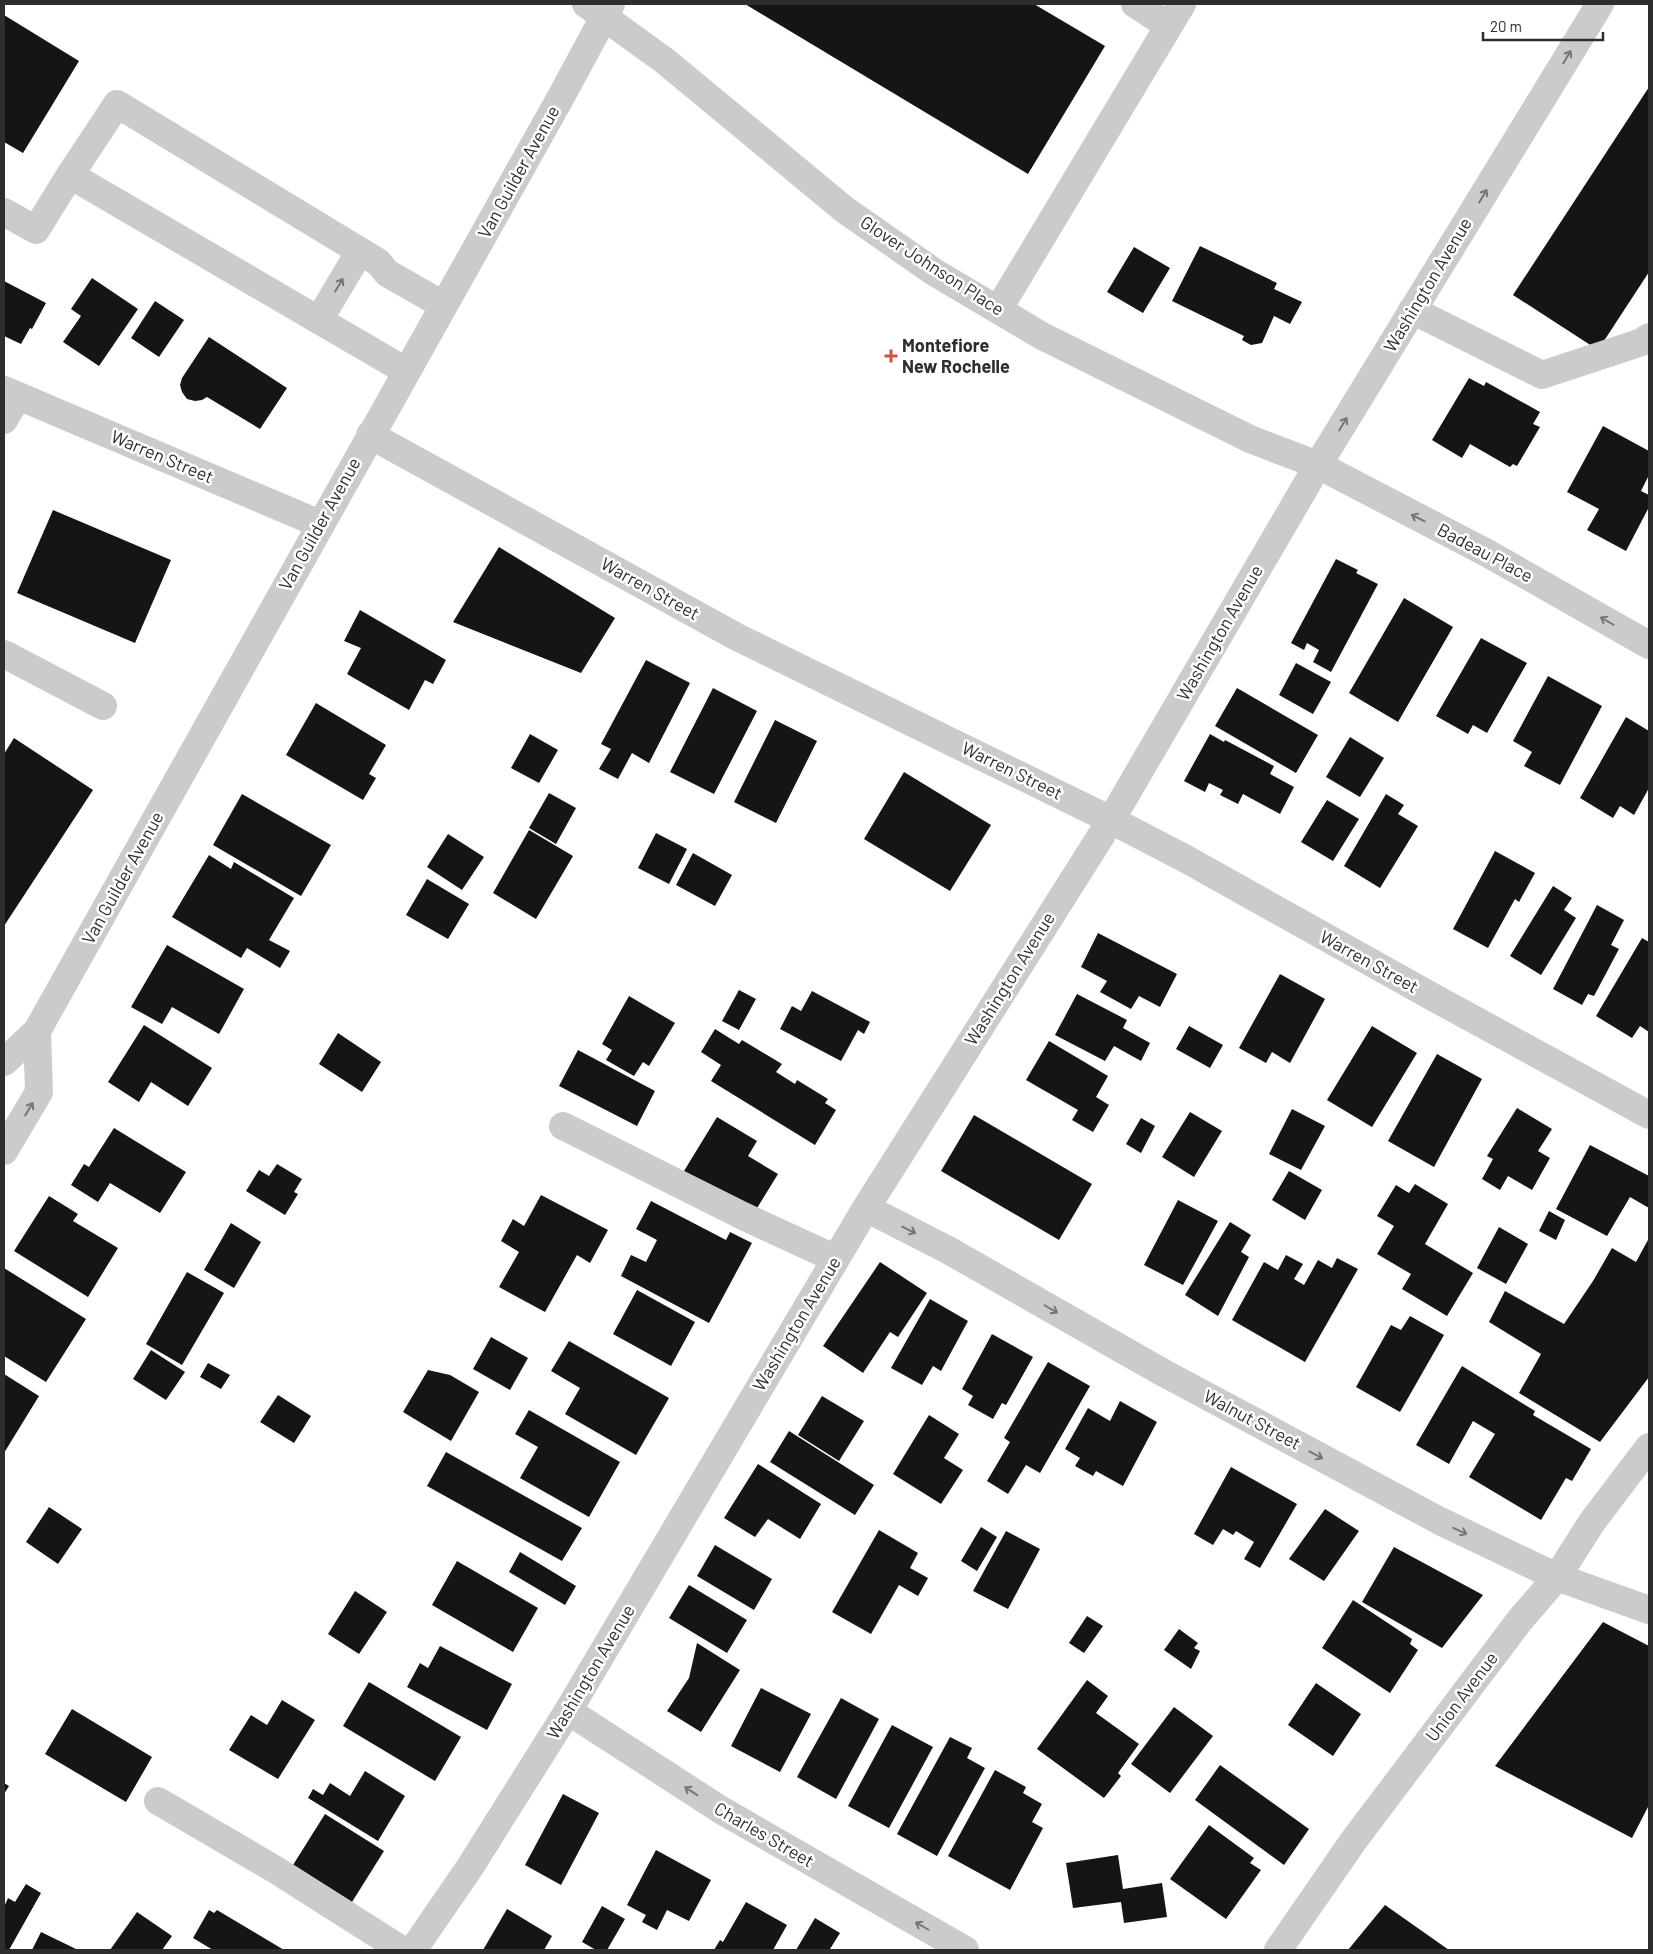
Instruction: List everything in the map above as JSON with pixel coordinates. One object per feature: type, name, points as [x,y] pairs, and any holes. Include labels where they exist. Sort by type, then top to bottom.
[{"type":"street","points":[[998,310],[1175,15],[1135,4]]},
{"type":"street","name":"Washington Avenue","points":[[413,1950],[470,1867],[568,1711],[866,1208],[1111,820],[1318,465],[1600,4]]},
{"type":"street","name":"Van Guilder Avenue","points":[[4,1062],[37,1031],[443,305],[601,9]]},
{"type":"street","name":"Glover Johnson Place","points":[[601,9],[845,210],[934,272],[1042,336],[1250,439],[1318,465]]},
{"type":"street","points":[[4,212],[36,230],[117,104],[378,262],[387,273],[443,305]]},
{"type":"street","points":[[70,175],[406,371]]},
{"type":"street","points":[[319,320],[360,251]]},
{"type":"street","points":[[1412,310],[1542,375],[1649,338]]},
{"type":"street","points":[[4,420],[11,393]]},
{"type":"street","name":"Warren Street","points":[[11,393],[320,524]]},
{"type":"street","name":"Warren Street","points":[[370,435],[737,636],[1111,820],[1186,859],[1430,996],[1649,1115]]},
{"type":"street","name":"Badeau Place","points":[[1318,465],[1487,554],[1649,645]]},
{"type":"street","points":[[4,654],[103,706]]},
{"type":"street","points":[[4,1151],[39,1092],[37,1031]]},
{"type":"street","points":[[563,1126],[743,1216],[836,1259]]},
{"type":"street","name":"Walnut Street","points":[[866,1208],[948,1250],[1162,1372],[1440,1522],[1557,1577],[1649,1610]]},
{"type":"street","name":"Union Avenue","points":[[1278,1950],[1360,1832],[1520,1620],[1557,1577],[1592,1522],[1649,1447]]},
{"type":"street","name":"Charles Street","points":[[568,1711],[721,1810],[965,1950]]},
{"type":"street","points":[[158,1801],[276,1870],[402,1950]]},
{"type":"building","points":[[745,4],[1034,4],[1105,46],[1028,174]]},
{"type":"building","points":[[4,15],[79,61],[23,153],[4,142]]},
{"type":"building","points":[[1649,87],[1649,272],[1598,350],[1513,295]]},
{"type":"building","points":[[1200,246],[1277,283],[1274,289],[1302,302],[1290,324],[1274,316],[1262,343],[1251,345],[1242,340],[1244,336],[1172,301]]},
{"type":"building","points":[[1134,247],[1170,268],[1143,313],[1107,292]]},
{"type":"building","points":[[92,278],[138,309],[99,366],[63,342],[81,316],[71,309]]},
{"type":"building","points":[[4,281],[46,303],[32,329],[30,328],[21,344],[4,336]]},
{"type":"building","points":[[155,301],[184,320],[159,357],[131,338]]},
{"type":"building","points":[[209,337],[287,388],[260,429],[207,397],[195,401],[187,399],[182,392],[180,385],[182,378]]},
{"type":"building","points":[[1469,378],[1484,386],[1486,382],[1540,412],[1533,424],[1540,427],[1517,466],[1513,464],[1510,467],[1470,444],[1462,458],[1432,440]]},
{"type":"building","points":[[1603,426],[1649,451],[1649,475],[1641,491],[1649,495],[1649,507],[1626,551],[1587,530],[1599,509],[1567,492]]},
{"type":"building","points":[[53,510],[171,560],[135,643],[17,593]]},
{"type":"building","points":[[499,547],[615,618],[581,673],[453,622]]},
{"type":"building","points":[[1336,559],[1358,570],[1356,573],[1378,584],[1331,672],[1313,662],[1319,650],[1307,643],[1304,650],[1291,643]]},
{"type":"building","points":[[1404,598],[1453,627],[1398,722],[1349,693]]},
{"type":"building","points":[[360,610],[446,660],[433,684],[425,680],[409,710],[347,674],[361,648],[344,641]]},
{"type":"building","points":[[1481,638],[1527,663],[1487,733],[1473,725],[1468,734],[1436,716]]},
{"type":"building","points":[[646,660],[690,683],[649,763],[632,753],[618,779],[599,769],[611,749],[601,744]]},
{"type":"building","points":[[1296,663],[1331,682],[1313,714],[1279,695]]},
{"type":"building","points":[[1548,676],[1602,706],[1560,785],[1524,766],[1532,752],[1513,741]]},
{"type":"building","points":[[713,688],[757,711],[714,794],[670,772]]},
{"type":"building","points":[[1237,688],[1318,735],[1296,773],[1215,726]]},
{"type":"building","points":[[316,703],[386,745],[369,774],[376,778],[363,800],[286,755]]},
{"type":"building","points":[[1626,717],[1649,731],[1649,788],[1634,815],[1620,806],[1613,818],[1580,798]]},
{"type":"building","points":[[775,720],[817,741],[776,823],[734,802]]},
{"type":"building","points":[[530,734],[558,750],[539,783],[511,768]]},
{"type":"building","points":[[1210,734],[1274,766],[1270,774],[1294,787],[1280,814],[1243,794],[1238,804],[1220,795],[1223,790],[1209,783],[1205,792],[1184,781]]},
{"type":"building","points":[[1350,737],[1384,758],[1360,797],[1326,777]]},
{"type":"building","points":[[14,738],[93,790],[4,926],[4,754]]},
{"type":"building","points":[[904,772],[991,825],[950,891],[864,839]]},
{"type":"building","points":[[549,793],[576,808],[556,844],[529,828]]},
{"type":"building","points":[[242,794],[331,845],[301,896],[213,845]]},
{"type":"building","points":[[1386,794],[1404,805],[1398,814],[1418,826],[1380,888],[1344,866]]},
{"type":"building","points":[[1327,800],[1359,819],[1333,861],[1301,842]]},
{"type":"building","points":[[529,830],[573,856],[536,919],[493,893]]},
{"type":"building","points":[[656,833],[687,849],[669,884],[638,868]]},
{"type":"building","points":[[448,834],[484,857],[462,890],[427,867]]},
{"type":"building","points":[[1495,851],[1535,873],[1519,902],[1515,899],[1488,948],[1453,929]]},
{"type":"building","points":[[693,853],[732,875],[715,906],[676,885]]},
{"type":"building","points":[[209,855],[231,869],[234,862],[294,898],[269,940],[290,951],[280,968],[247,948],[241,958],[172,917]]},
{"type":"building","points":[[427,879],[469,904],[448,939],[406,915]]},
{"type":"building","points":[[1553,886],[1572,898],[1564,910],[1576,918],[1541,975],[1510,956]]},
{"type":"building","points":[[1597,905],[1624,920],[1611,945],[1619,949],[1594,996],[1588,994],[1582,1005],[1553,989]]},
{"type":"building","points":[[1098,933],[1177,974],[1160,1007],[1139,996],[1131,1009],[1100,992],[1107,981],[1081,967]]},
{"type":"building","points":[[1642,938],[1649,942],[1649,1032],[1640,1026],[1632,1038],[1596,1016]]},
{"type":"building","points":[[167,945],[244,989],[219,1034],[172,1007],[162,1024],[131,1007]]},
{"type":"building","points":[[1280,974],[1325,999],[1290,1063],[1272,1052],[1266,1063],[1239,1048]]},
{"type":"building","points":[[739,990],[756,999],[739,1030],[722,1021]]},
{"type":"building","points":[[812,991],[870,1022],[864,1034],[858,1030],[841,1061],[780,1029],[792,1006],[801,1011]]},
{"type":"building","points":[[1077,994],[1127,1020],[1123,1028],[1150,1043],[1141,1061],[1114,1046],[1105,1061],[1055,1035]]},
{"type":"building","points":[[629,996],[675,1023],[649,1066],[643,1062],[634,1076],[606,1060],[612,1050],[602,1044]]},
{"type":"building","points":[[144,1025],[212,1068],[188,1106],[151,1082],[139,1102],[108,1082]]},
{"type":"building","points":[[1189,1026],[1223,1045],[1210,1068],[1176,1049]]},
{"type":"building","points":[[1372,1026],[1417,1053],[1372,1127],[1327,1100]]},
{"type":"building","points":[[715,1029],[739,1044],[742,1040],[782,1064],[776,1072],[795,1084],[797,1080],[828,1099],[825,1103],[836,1110],[815,1145],[711,1081],[721,1065],[701,1052]]},
{"type":"building","points":[[338,1033],[381,1062],[362,1092],[319,1064]]},
{"type":"building","points":[[1049,1041],[1108,1076],[1096,1097],[1109,1105],[1093,1132],[1072,1120],[1078,1110],[1026,1080]]},
{"type":"building","points":[[578,1050],[655,1091],[637,1126],[559,1086]]},
{"type":"building","points":[[1437,1054],[1482,1079],[1434,1167],[1388,1141]]},
{"type":"building","points":[[1517,1108],[1552,1129],[1538,1151],[1550,1158],[1532,1190],[1508,1176],[1500,1190],[1482,1179],[1493,1159],[1487,1156]]},
{"type":"building","points":[[1292,1109],[1325,1126],[1301,1170],[1269,1154]]},
{"type":"building","points":[[1190,1112],[1222,1131],[1194,1177],[1162,1157]]},
{"type":"building","points":[[974,1115],[1092,1184],[1059,1240],[941,1171]]},
{"type":"building","points":[[717,1117],[757,1141],[748,1156],[778,1174],[754,1213],[684,1171]]},
{"type":"building","points":[[1141,1118],[1155,1126],[1141,1153],[1126,1144]]},
{"type":"building","points":[[114,1128],[186,1172],[160,1213],[110,1183],[98,1202],[71,1185],[84,1164],[89,1167]]},
{"type":"building","points":[[1590,1145],[1649,1176],[1649,1208],[1630,1197],[1607,1236],[1556,1209]]},
{"type":"building","points":[[277,1164],[302,1179],[294,1192],[298,1194],[285,1215],[246,1191],[259,1170],[269,1176]]},
{"type":"building","points":[[1289,1171],[1322,1190],[1305,1220],[1272,1200]]},
{"type":"building","points":[[1415,1184],[1448,1204],[1425,1244],[1473,1273],[1447,1316],[1402,1289],[1411,1274],[1377,1254],[1394,1226],[1377,1216],[1396,1185],[1409,1193]]},
{"type":"building","points":[[541,1195],[608,1230],[590,1263],[577,1255],[545,1312],[499,1287],[519,1252],[501,1241],[513,1219],[524,1226]]},
{"type":"building","points":[[49,1196],[78,1214],[73,1221],[118,1248],[88,1297],[14,1251]]},
{"type":"building","points":[[1178,1200],[1218,1221],[1183,1285],[1144,1265]]},
{"type":"building","points":[[651,1201],[726,1240],[730,1232],[752,1243],[709,1323],[621,1276],[631,1255],[646,1262],[657,1240],[636,1229]]},
{"type":"building","points":[[1549,1211],[1565,1220],[1556,1240],[1539,1231]]},
{"type":"building","points":[[1230,1222],[1251,1235],[1241,1252],[1249,1257],[1218,1316],[1185,1295]]},
{"type":"building","points":[[231,1223],[261,1242],[234,1288],[204,1270]]},
{"type":"building","points":[[1499,1227],[1528,1244],[1506,1284],[1477,1268]]},
{"type":"building","points":[[1649,1238],[1649,1377],[1600,1442],[1519,1393],[1541,1354],[1489,1322],[1505,1291],[1564,1324],[1593,1281],[1612,1248],[1636,1262]]},
{"type":"building","points":[[1286,1255],[1303,1264],[1294,1279],[1304,1285],[1318,1260],[1332,1268],[1337,1258],[1358,1269],[1305,1362],[1232,1320],[1264,1262],[1278,1270]]},
{"type":"building","points":[[880,1262],[927,1293],[898,1337],[890,1332],[863,1373],[823,1346]]},
{"type":"building","points":[[4,1268],[86,1319],[46,1382],[4,1356]]},
{"type":"building","points":[[187,1272],[224,1293],[182,1365],[146,1344]]},
{"type":"building","points":[[637,1290],[695,1322],[671,1366],[613,1334]]},
{"type":"building","points":[[930,1299],[968,1321],[941,1371],[933,1366],[922,1385],[891,1368]]},
{"type":"building","points":[[1410,1316],[1444,1335],[1400,1412],[1356,1387],[1391,1325],[1401,1330]]},
{"type":"building","points":[[992,1334],[1033,1357],[1006,1405],[1002,1403],[993,1419],[968,1405],[973,1396],[962,1389]]},
{"type":"building","points":[[491,1337],[528,1358],[510,1390],[473,1369]]},
{"type":"building","points":[[569,1341],[669,1398],[636,1455],[565,1414],[580,1388],[551,1371]]},
{"type":"building","points":[[151,1350],[185,1372],[166,1400],[133,1379]]},
{"type":"building","points":[[1048,1362],[1090,1386],[1040,1473],[1026,1465],[1008,1494],[987,1481],[1010,1442],[1004,1438]]},
{"type":"building","points":[[208,1363],[230,1375],[221,1389],[200,1377]]},
{"type":"building","points":[[1462,1366],[1535,1411],[1533,1415],[1591,1449],[1572,1481],[1566,1478],[1541,1520],[1469,1477],[1495,1434],[1473,1421],[1449,1464],[1416,1445]]},
{"type":"building","points":[[428,1370],[450,1375],[479,1392],[451,1441],[403,1412]]},
{"type":"building","points":[[4,1374],[39,1396],[4,1453]]},
{"type":"building","points":[[278,1395],[311,1416],[294,1443],[260,1422]]},
{"type":"building","points":[[822,1396],[864,1421],[839,1461],[798,1435]]},
{"type":"building","points":[[1120,1401],[1157,1422],[1123,1486],[1096,1471],[1093,1476],[1075,1466],[1080,1458],[1065,1449],[1088,1408],[1110,1421]]},
{"type":"building","points":[[529,1410],[620,1462],[589,1517],[520,1478],[538,1447],[515,1434]]},
{"type":"building","points":[[929,1415],[959,1434],[944,1458],[963,1470],[941,1504],[893,1474]]},
{"type":"building","points":[[789,1431],[874,1485],[855,1515],[770,1462]]},
{"type":"building","points":[[446,1452],[582,1528],[562,1561],[427,1486]]},
{"type":"building","points":[[758,1464],[821,1504],[800,1539],[768,1519],[755,1537],[724,1518]]},
{"type":"building","points":[[1231,1467],[1297,1504],[1260,1568],[1244,1559],[1254,1542],[1236,1531],[1233,1535],[1223,1529],[1213,1545],[1194,1534]]},
{"type":"building","points":[[49,1507],[82,1529],[58,1564],[26,1542]]},
{"type":"building","points":[[1325,1509],[1359,1531],[1324,1581],[1289,1559]]},
{"type":"building","points":[[981,1527],[997,1537],[977,1571],[961,1561]]},
{"type":"building","points":[[879,1530],[918,1553],[910,1568],[928,1578],[918,1596],[899,1585],[871,1634],[832,1612]]},
{"type":"building","points":[[1006,1531],[1040,1549],[1008,1609],[973,1591]]},
{"type":"building","points":[[715,1545],[772,1579],[754,1610],[697,1576]]},
{"type":"building","points":[[1394,1547],[1483,1595],[1442,1648],[1362,1602]]},
{"type":"building","points":[[520,1552],[576,1586],[565,1605],[509,1572]]},
{"type":"building","points":[[457,1561],[538,1608],[513,1652],[432,1605]]},
{"type":"building","points":[[689,1585],[747,1620],[727,1653],[669,1618]]},
{"type":"building","points":[[355,1591],[387,1612],[359,1654],[328,1634]]},
{"type":"building","points":[[1353,1600],[1412,1639],[1410,1644],[1418,1650],[1390,1693],[1322,1648]]},
{"type":"building","points":[[1087,1616],[1103,1626],[1084,1653],[1069,1643]]},
{"type":"building","points":[[1603,1622],[1649,1646],[1649,1805],[1632,1838],[1495,1766]]},
{"type":"building","points":[[1179,1629],[1198,1643],[1194,1648],[1200,1651],[1191,1669],[1164,1650]]},
{"type":"building","points":[[697,1643],[740,1670],[701,1732],[667,1711],[689,1678]]},
{"type":"building","points":[[440,1646],[512,1684],[487,1730],[407,1687],[420,1663],[428,1668]]},
{"type":"building","points":[[1087,1680],[1108,1696],[1096,1713],[1139,1744],[1118,1773],[1121,1776],[1104,1798],[1037,1749]]},
{"type":"building","points":[[369,1682],[461,1737],[435,1781],[343,1726]]},
{"type":"building","points":[[1316,1683],[1361,1714],[1333,1756],[1288,1725]]},
{"type":"building","points":[[761,1688],[811,1714],[780,1772],[731,1746]]},
{"type":"building","points":[[841,1698],[879,1719],[836,1799],[797,1777]]},
{"type":"building","points":[[282,1700],[315,1720],[278,1779],[229,1750],[251,1715],[267,1725]]},
{"type":"building","points":[[1174,1707],[1213,1736],[1170,1793],[1131,1764]]},
{"type":"building","points":[[72,1709],[152,1757],[126,1802],[45,1754]]},
{"type":"building","points":[[892,1725],[933,1747],[889,1828],[848,1806]]},
{"type":"building","points":[[950,1737],[972,1748],[967,1758],[985,1768],[937,1856],[897,1834]]},
{"type":"building","points":[[1220,1765],[1309,1829],[1284,1865],[1195,1800]]},
{"type":"building","points":[[995,1770],[1026,1787],[1023,1793],[1042,1804],[1032,1822],[1043,1828],[1010,1890],[948,1856]]},
{"type":"building","points":[[365,1771],[405,1796],[378,1841],[308,1798],[313,1789],[323,1795],[330,1783],[350,1796]]},
{"type":"building","points":[[4,1783],[9,1786],[4,1794]]},
{"type":"building","points":[[563,1794],[599,1813],[561,1885],[525,1865]]},
{"type":"building","points":[[325,1814],[384,1851],[352,1902],[293,1865]]},
{"type":"building","points":[[1209,1825],[1254,1858],[1250,1863],[1261,1870],[1226,1919],[1170,1879]]},
{"type":"building","points":[[656,1850],[711,1880],[689,1921],[667,1910],[657,1930],[642,1922],[646,1915],[627,1905]]},
{"type":"building","points":[[1118,1855],[1123,1889],[1162,1883],[1167,1917],[1124,1923],[1121,1902],[1073,1908],[1066,1863]]},
{"type":"building","points":[[26,1884],[41,1893],[9,1950],[4,1950],[4,1907],[8,1898],[15,1902]]},
{"type":"building","points":[[746,1902],[787,1925],[773,1950],[714,1950],[720,1940],[723,1942]]},
{"type":"building","points":[[1385,1905],[1449,1950],[1348,1950]]},
{"type":"building","points":[[602,1906],[625,1919],[607,1950],[596,1950],[582,1942]]},
{"type":"building","points":[[507,1909],[552,1936],[544,1950],[483,1950]]},
{"type":"building","points":[[209,1910],[214,1913],[217,1910],[284,1950],[213,1950],[193,1938]]},
{"type":"building","points":[[137,1912],[172,1936],[162,1950],[110,1950]]},
{"type":"building","points":[[815,1918],[840,1933],[830,1949],[833,1950],[796,1950]]},
{"type":"building","points":[[41,1932],[78,1950],[32,1950]]},
{"type":"place","name":"Montefiore New Rochelle","points":[[891,356]]}]
